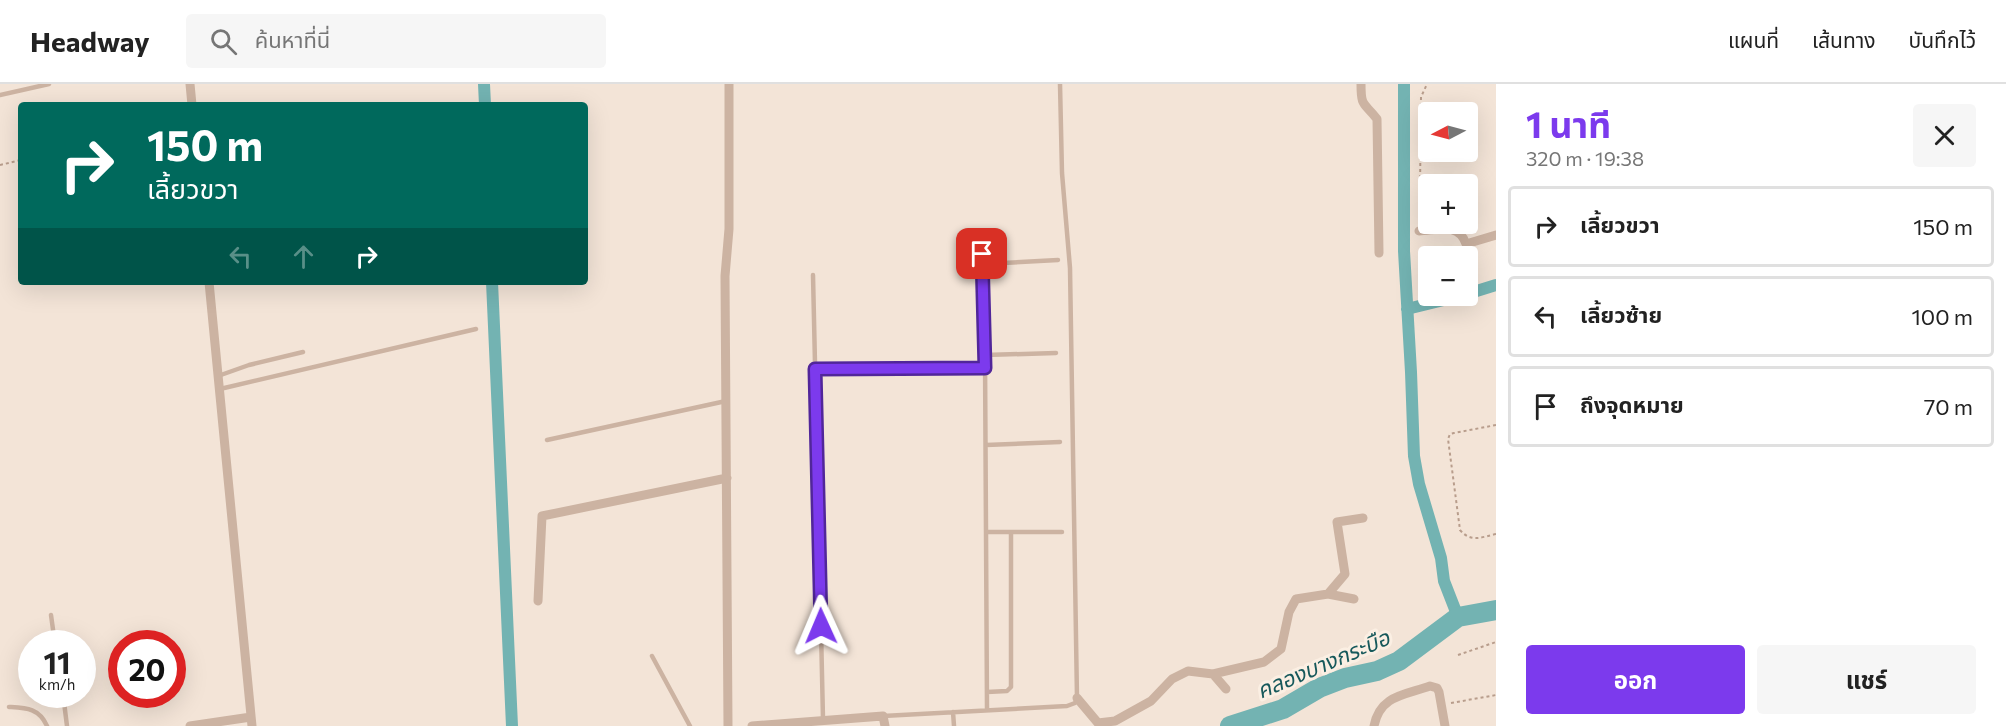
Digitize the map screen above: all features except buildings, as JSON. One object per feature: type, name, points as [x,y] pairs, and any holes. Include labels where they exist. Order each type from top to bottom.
[{"type":"street","points":[[190,84],[192,102]]},
{"type":"street","points":[[728,726],[725,276],[729,213],[729,84]]},
{"type":"street","points":[[1361,84],[1363,105],[1377,119],[1379,253]]},
{"type":"street","points":[[1461,234],[1466,244],[1496,235]]},
{"type":"street","points":[[190,726],[252,722],[209,285]]},
{"type":"street","points":[[538,601],[542,516],[727,478]]},
{"type":"street","points":[[1328,594],[1345,574],[1336,522],[1363,518]]},
{"type":"street","points":[[1077,698],[1098,723],[1115,721],[1151,701],[1172,679],[1188,671],[1213,674],[1264,662],[1281,649],[1289,612],[1296,599],[1328,594],[1353,599]]},
{"type":"street","points":[[1213,674],[1226,689]]},
{"type":"street","points":[[1374,726],[1378,711],[1388,701],[1431,686],[1437,688],[1439,692],[1445,726]]},
{"type":"street","points":[[752,726],[808,723],[823,719],[884,721]]},
{"type":"lane","points":[[0,95],[49,84]]},
{"type":"lane","points":[[884,721],[953,712],[1072,705],[1077,698],[1070,268],[1062,173],[1060,84]]},
{"type":"lane","points":[[982,254],[986,445],[987,710]]},
{"type":"lane","points":[[983,264],[1058,260]]},
{"type":"lane","points":[[813,275],[823,719]]},
{"type":"lane","points":[[220,389],[476,328]]},
{"type":"lane","points":[[219,376],[249,365],[303,352]]},
{"type":"lane","points":[[985,355],[1056,352]]},
{"type":"lane","points":[[815,369],[985,368]]},
{"type":"lane","points":[[547,440],[726,401]]},
{"type":"lane","points":[[986,445],[1060,442]]},
{"type":"lane","points":[[986,532],[1062,532]]},
{"type":"lane","points":[[987,692],[1006,691],[1011,687],[1011,532]]},
{"type":"lane","points":[[51,615],[53,630]]},
{"type":"lane","points":[[651,656],[690,726]]},
{"type":"lane","points":[[9,707],[37,711],[47,726]]},
{"type":"lane","points":[[65,708],[67,726]]},
{"type":"lane","points":[[953,712],[954,726]]},
{"type":"path","points":[[1420,174],[1421,97],[1427,84]]},
{"type":"path","points":[[0,165],[18,161]]},
{"type":"path","points":[[1496,425],[1450,434],[1448,439],[1460,530],[1466,537],[1474,539],[1496,534]]},
{"type":"path","points":[[1458,655],[1496,642]]},
{"type":"path","points":[[1442,704],[1496,695]]},
{"type":"waterway","points":[[484,84],[485,102]]},
{"type":"waterway","points":[[1404,84],[1404,251],[1414,456],[1419,484],[1441,558],[1444,581],[1458,617]]},
{"type":"waterway","points":[[492,285],[512,726]]},
{"type":"waterway","points":[[1478,291],[1496,285]]},
{"type":"waterway","points":[[1407,309],[1419,306]]},
{"type":"waterway","name":"คลองบางกระบือ","points":[[1230,726],[1283,709],[1319,688],[1345,678],[1377,671],[1399,661],[1458,617],[1496,610]]},
{"type":"route","points":[[821,626],[815,369],[985,368],[982,254]]}]
